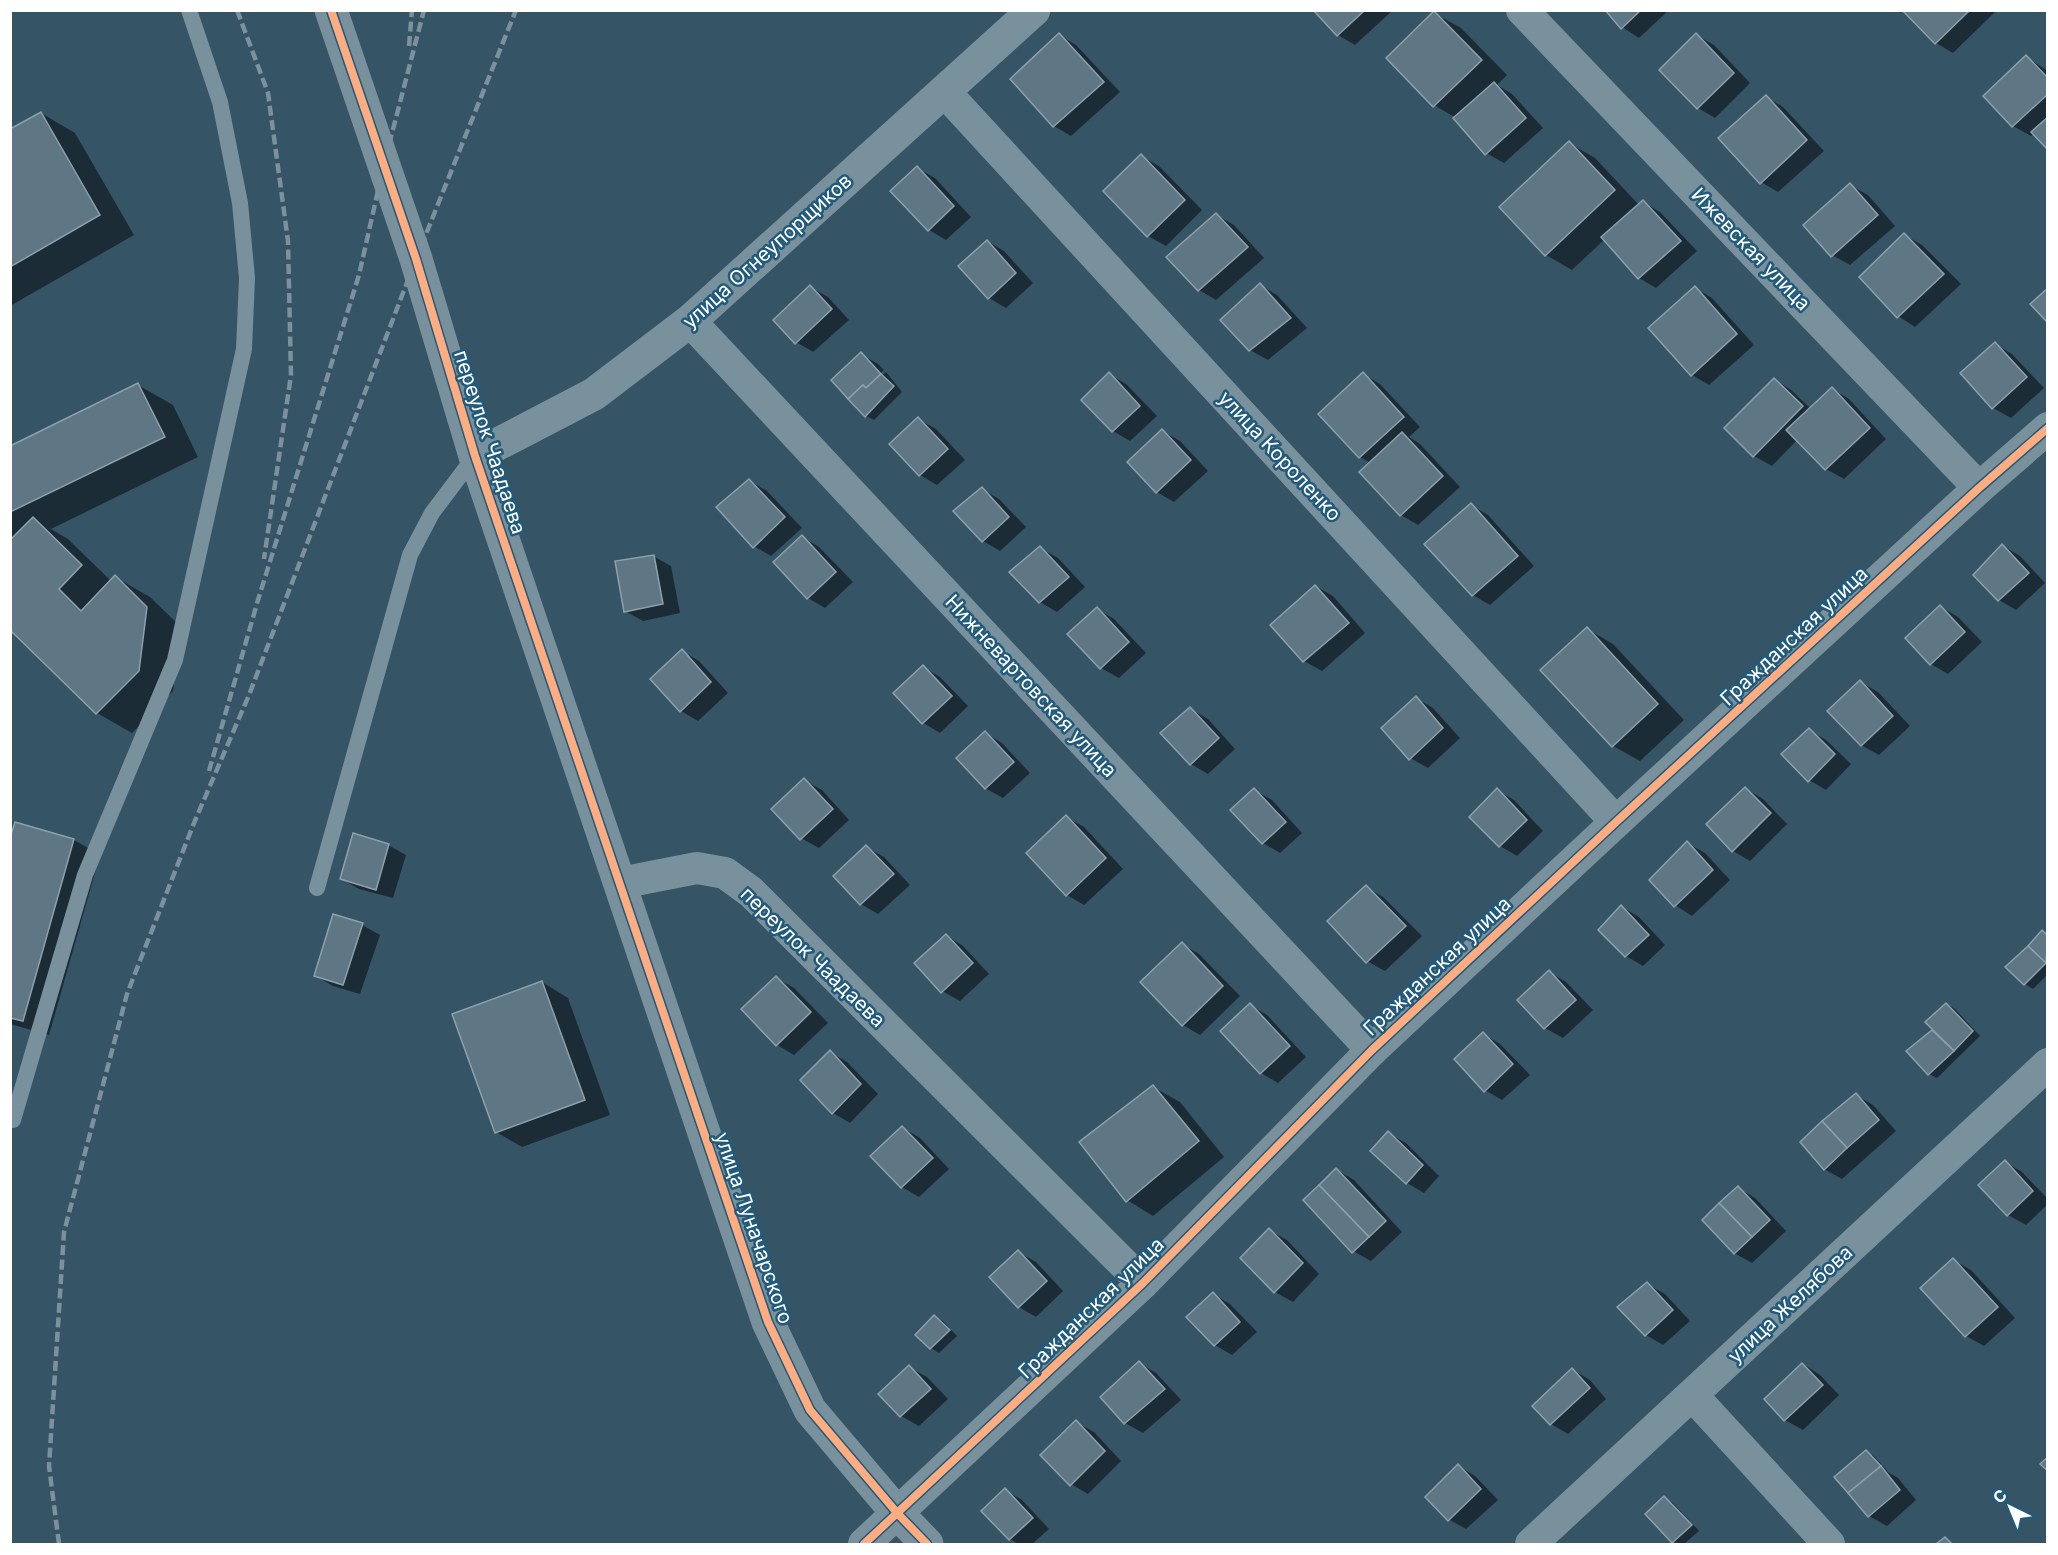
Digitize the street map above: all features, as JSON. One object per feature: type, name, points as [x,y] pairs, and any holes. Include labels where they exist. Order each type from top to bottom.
[{"type":"street","name":"переулок Чаадаева","points":[[331,10],[416,259],[475,456],[620,883],[697,868],[725,873],[742,886],[1143,1283]]},
{"type":"street","name":"улица Огнеупорщиков","points":[[475,456],[594,394],[690,321],[1034,10]]},
{"type":"street","name":"Ижевская улица","points":[[1522,10],[1979,488]]},
{"type":"street","name":"улица Короленко","points":[[944,91],[1616,822]]},
{"type":"street","name":"Нижневартовская улица","points":[[690,321],[1372,1050]]},
{"type":"street","name":"Гражданская улица","points":[[864,1545],[1143,1283],[1372,1050],[1616,822],[1979,488],[2048,428]]},
{"type":"street","name":"улица Луначарского","points":[[620,883],[768,1322],[810,1410],[927,1545]]},
{"type":"street","name":"улица Желябова","points":[[1531,1545],[2048,1064]]},
{"type":"street","points":[[1692,1395],[1829,1545]]},
{"type":"lane","points":[[12,1120],[85,875],[175,660],[244,349],[246,278],[240,203],[220,102],[189,10]]},
{"type":"lane","points":[[317,888],[410,555],[432,513],[475,456]]},
{"type":"building","points":[[1313,10],[1365,10],[1337,36]]},
{"type":"building","points":[[1605,10],[1641,10],[1621,29]]},
{"type":"building","points":[[1902,10],[1970,10],[1935,44]]},
{"type":"building","points":[[1434,11],[1482,60],[1433,107],[1386,58]]},
{"type":"building","points":[[1059,33],[1104,82],[1053,127],[1010,79]]},
{"type":"building","points":[[1696,33],[1734,73],[1697,109],[1659,70]]},
{"type":"building","points":[[2026,55],[2048,78],[2048,94],[2012,127],[1983,96]]},
{"type":"building","points":[[1494,82],[1526,118],[1485,155],[1453,118]]},
{"type":"building","points":[[1766,95],[1807,140],[1760,184],[1718,138]]},
{"type":"building","points":[[41,112],[100,215],[10,267],[10,129]]},
{"type":"building","points":[[2048,117],[2048,150],[2031,132]]},
{"type":"building","points":[[1569,141],[1615,190],[1545,256],[1499,207]]},
{"type":"building","points":[[1141,154],[1185,200],[1147,237],[1103,191]]},
{"type":"building","points":[[917,166],[954,206],[928,231],[890,191]]},
{"type":"building","points":[[1850,183],[1878,215],[1831,257],[1803,225]]},
{"type":"building","points":[[1643,200],[1681,241],[1638,279],[1601,237]]},
{"type":"building","points":[[1216,213],[1248,247],[1198,291],[1166,257]]},
{"type":"building","points":[[1904,233],[1944,274],[1897,318],[1859,277]]},
{"type":"building","points":[[987,240],[1016,273],[988,299],[958,266]]},
{"type":"building","points":[[1260,283],[1291,318],[1249,351],[1220,320]]},
{"type":"building","points":[[810,285],[832,309],[795,344],[773,320]]},
{"type":"building","points":[[1695,286],[1737,334],[1691,376],[1648,328]]},
{"type":"building","points":[[2048,288],[2048,323],[2030,304]]},
{"type":"building","points":[[1995,342],[2027,377],[1992,409],[1960,373]]},
{"type":"building","points":[[861,352],[881,374],[866,388],[863,385],[848,399],[831,380]]},
{"type":"building","points":[[1109,372],[1140,406],[1112,432],[1081,400]]},
{"type":"building","points":[[1363,372],[1404,417],[1359,458],[1318,414]]},
{"type":"building","points":[[881,374],[894,386],[865,417],[848,399],[863,385],[866,388]]},
{"type":"building","points":[[1774,378],[1803,406],[1753,457],[1724,428]]},
{"type":"building","points":[[138,383],[165,437],[10,512],[10,446]]},
{"type":"building","points":[[1832,387],[1870,428],[1825,470],[1786,430]]},
{"type":"building","points":[[918,417],[948,449],[919,476],[889,444]]},
{"type":"building","points":[[1162,429],[1191,460],[1156,493],[1127,462]]},
{"type":"building","points":[[1402,432],[1443,476],[1400,516],[1359,472]]},
{"type":"building","points":[[749,479],[785,517],[753,548],[716,507]]},
{"type":"building","points":[[982,487],[1009,517],[982,542],[953,511]]},
{"type":"building","points":[[1471,503],[1518,556],[1472,596],[1424,544]]},
{"type":"building","points":[[33,517],[82,565],[59,589],[81,611],[115,575],[147,607],[139,671],[96,714],[10,630],[10,540]]},
{"type":"building","points":[[802,535],[836,572],[807,599],[773,562]]},
{"type":"building","points":[[2002,544],[2029,573],[1998,601],[1973,575]]},
{"type":"building","points":[[1040,546],[1069,577],[1039,603],[1009,572]]},
{"type":"building","points":[[654,555],[663,604],[624,612],[615,561]]},
{"type":"building","points":[[1315,585],[1349,623],[1303,662],[1270,625]]},
{"type":"building","points":[[1940,605],[1965,632],[1930,665],[1905,638]]},
{"type":"building","points":[[1097,607],[1129,642],[1100,669],[1067,634]]},
{"type":"building","points":[[1587,627],[1658,704],[1612,747],[1540,670]]},
{"type":"building","points":[[682,649],[711,682],[680,712],[650,679]]},
{"type":"building","points":[[923,665],[952,696],[922,724],[893,693]]},
{"type":"building","points":[[1860,680],[1893,716],[1861,746],[1827,711]]},
{"type":"building","points":[[1416,696],[1443,728],[1409,760],[1381,728]]},
{"type":"building","points":[[1190,707],[1219,738],[1190,765],[1160,733]]},
{"type":"building","points":[[1809,728],[1835,754],[1808,782],[1781,754]]},
{"type":"building","points":[[985,731],[1014,762],[985,789],[956,758]]},
{"type":"building","points":[[804,778],[833,809],[800,840],[771,809]]},
{"type":"building","points":[[1745,787],[1771,813],[1732,852],[1706,824]]},
{"type":"building","points":[[1254,788],[1286,822],[1262,844],[1230,810]]},
{"type":"building","points":[[1497,788],[1527,820],[1499,847],[1469,817]]},
{"type":"building","points":[[1066,815],[1106,858],[1066,896],[1026,853]]},
{"type":"building","points":[[15,822],[74,839],[23,1021],[10,1018],[10,838]]},
{"type":"building","points":[[353,833],[389,844],[376,890],[340,879]]},
{"type":"building","points":[[1687,841],[1713,870],[1674,907],[1649,880]]},
{"type":"building","points":[[866,845],[894,874],[860,905],[833,876]]},
{"type":"building","points":[[1366,885],[1406,926],[1366,963],[1327,921]]},
{"type":"building","points":[[1621,905],[1649,935],[1625,957],[1598,930]]},
{"type":"building","points":[[333,914],[363,923],[343,985],[314,976]]},
{"type":"building","points":[[2042,930],[2048,936],[2046,963],[2028,946]]},
{"type":"building","points":[[946,934],[973,963],[941,993],[914,963]]},
{"type":"building","points":[[1182,942],[1223,986],[1182,1026],[1140,982]]},
{"type":"building","points":[[2028,946],[2046,963],[2024,985],[2005,967]]},
{"type":"building","points":[[1549,970],[1576,1000],[1544,1029],[1517,1000]]},
{"type":"building","points":[[776,976],[811,1012],[776,1046],[741,1009]]},
{"type":"building","points":[[542,981],[585,1100],[495,1133],[452,1014]]},
{"type":"building","points":[[1250,1003],[1290,1046],[1260,1074],[1220,1031]]},
{"type":"building","points":[[1946,1003],[1973,1031],[1954,1051],[1925,1022]]},
{"type":"building","points":[[1932,1030],[1954,1051],[1928,1075],[1906,1051]]},
{"type":"building","points":[[1483,1032],[1513,1064],[1484,1092],[1454,1059]]},
{"type":"building","points":[[830,1050],[861,1084],[832,1114],[800,1080]]},
{"type":"building","points":[[1153,1085],[1199,1141],[1126,1202],[1079,1142]]},
{"type":"building","points":[[1856,1093],[1879,1120],[1847,1148],[1822,1121]]},
{"type":"building","points":[[1822,1121],[1847,1148],[1824,1170],[1800,1142]]},
{"type":"building","points":[[902,1126],[933,1158],[901,1188],[870,1156]]},
{"type":"building","points":[[1388,1131],[1423,1165],[1406,1184],[1370,1151]]},
{"type":"building","points":[[2005,1160],[2033,1191],[2007,1216],[1978,1185]]},
{"type":"building","points":[[1336,1168],[1386,1221],[1369,1237],[1319,1185]]},
{"type":"building","points":[[1319,1185],[1369,1237],[1352,1253],[1303,1200]]},
{"type":"building","points":[[1738,1186],[1770,1220],[1752,1237],[1719,1203]]},
{"type":"building","points":[[1719,1203],[1752,1237],[1734,1254],[1702,1220]]},
{"type":"building","points":[[1269,1228],[1303,1263],[1274,1293],[1240,1258]]},
{"type":"building","points":[[1018,1250],[1047,1281],[1018,1308],[989,1277]]},
{"type":"building","points":[[1953,1258],[1998,1307],[1965,1337],[1920,1288]]},
{"type":"building","points":[[1647,1282],[1673,1310],[1645,1336],[1617,1307]]},
{"type":"building","points":[[1213,1292],[1240,1322],[1214,1346],[1186,1317]]},
{"type":"building","points":[[934,1315],[950,1330],[930,1349],[915,1335]]},
{"type":"building","points":[[1139,1361],[1165,1389],[1124,1424],[1100,1397]]},
{"type":"building","points":[[1802,1363],[1823,1385],[1784,1421],[1764,1399]]},
{"type":"building","points":[[909,1365],[931,1389],[900,1417],[878,1394]]},
{"type":"building","points":[[1572,1368],[1590,1388],[1550,1425],[1532,1406]]},
{"type":"building","points":[[1076,1420],[1105,1451],[1070,1486],[1040,1455]]},
{"type":"building","points":[[1866,1450],[1881,1466],[1848,1493],[1834,1477]]},
{"type":"building","points":[[2048,1457],[2048,1471],[2040,1464]]},
{"type":"building","points":[[1458,1464],[1481,1489],[1448,1521],[1425,1497]]},
{"type":"building","points":[[1881,1466],[1900,1490],[1868,1517],[1848,1493]]},
{"type":"building","points":[[1005,1488],[1033,1518],[1009,1540],[981,1511]]},
{"type":"building","points":[[1664,1496],[1692,1525],[1672,1543],[1645,1514]]},
{"type":"building","points":[[1945,1537],[1952,1544],[1936,1544]]},
{"type":"railway","points":[[237,10],[268,93],[288,241],[291,375],[264,559]]},
{"type":"railway","points":[[409,46],[412,10]]},
{"type":"railway","points":[[209,771],[258,600],[359,275],[384,164],[424,10]]},
{"type":"railway","points":[[59,1544],[49,1466],[64,1232],[127,994],[194,823],[249,695],[416,259],[516,10]]},
{"type":"cycle path","points":[[331,10],[416,259],[475,456],[768,1322],[810,1410],[898,1514],[927,1544]]},
{"type":"cycle path","points":[[864,1544],[1143,1283],[1372,1050],[1616,822],[1979,488],[2048,428]]}]
